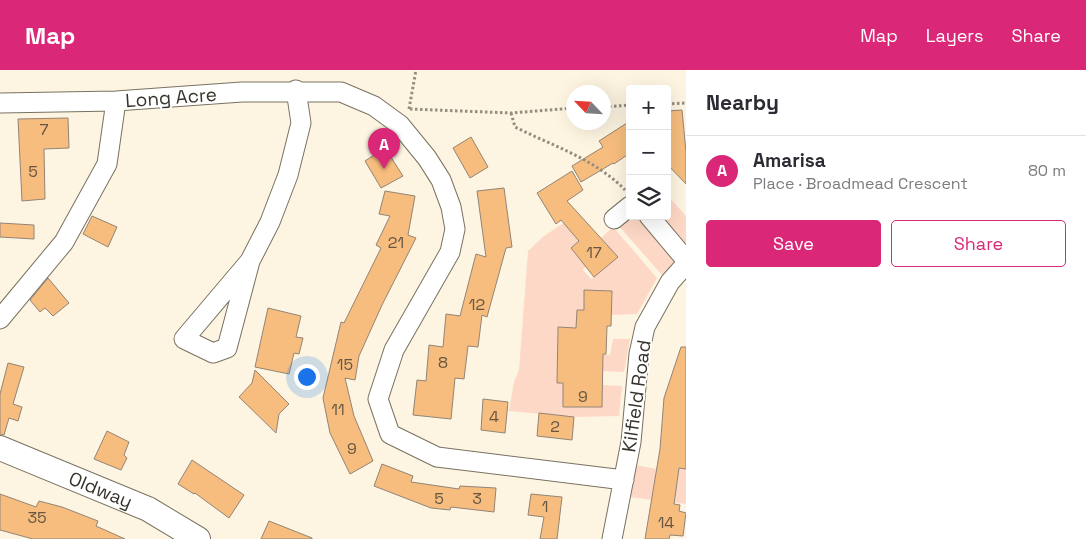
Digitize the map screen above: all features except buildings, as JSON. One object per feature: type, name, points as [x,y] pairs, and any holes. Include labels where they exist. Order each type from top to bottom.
[{"type":"street","name":"Long Acre","points":[[0,103],[116,101],[296,90],[342,92],[374,106],[400,125],[427,158],[441,180],[451,206],[454,229],[450,252],[394,350],[378,399],[390,434],[437,457],[624,480]]},
{"type":"street","points":[[250,261],[184,339],[212,352],[228,348],[250,261],[270,222],[288,175],[301,123],[296,90]]},
{"type":"street","points":[[0,319],[64,242],[107,164],[116,101]]},
{"type":"street","points":[[614,220],[626,210]]},
{"type":"street","points":[[652,220],[686,260]]},
{"type":"street","name":"Kilfield Road","points":[[612,539],[631,442],[639,354],[646,327],[670,282],[686,264]]},
{"type":"street","name":"Oldway","points":[[0,448],[148,510],[198,539]]},
{"type":"path","points":[[409,108],[416,70]]},
{"type":"path","points":[[671,104],[686,103]]},
{"type":"path","points":[[611,106],[626,105]]},
{"type":"path","points":[[400,106],[511,113],[566,109]]},
{"type":"path","points":[[511,113],[515,127],[591,163],[615,179],[626,191]]},
{"type":"shaded area","points":[[671,199],[686,216],[686,248],[663,220],[671,220]]},
{"type":"shaded area","points":[[570,219],[572,232],[579,241],[571,248],[586,266],[583,270],[591,279],[617,257],[601,238],[613,227],[657,278],[637,314],[611,315],[612,291],[584,291],[584,310],[577,310],[577,328],[558,327],[557,345],[566,346],[563,407],[602,407],[602,385],[622,386],[619,416],[574,417],[509,411],[514,382],[519,370],[528,251],[544,236]]},
{"type":"shaded area","points":[[626,219],[642,220],[673,255],[674,262],[662,275],[618,225]]},
{"type":"shaded area","points":[[613,339],[630,339],[624,372],[600,371],[603,354],[610,355]]},
{"type":"shaded area","points":[[636,465],[656,469],[653,497],[674,499],[679,468],[686,469],[686,504],[629,497]]},
{"type":"place","name":"Amarisa","points":[[384,169]]}]
